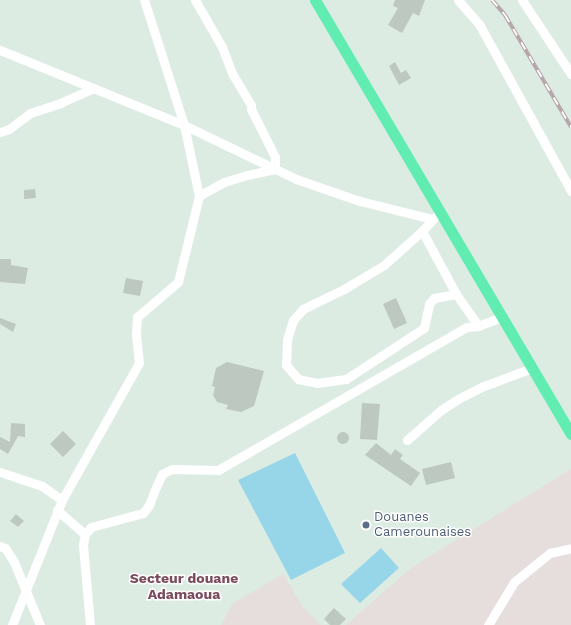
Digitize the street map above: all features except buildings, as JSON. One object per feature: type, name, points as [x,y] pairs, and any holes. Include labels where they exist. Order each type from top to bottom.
[{"type":"main road","points":[[315,0],[436,215],[502,317],[571,434]]},
{"type":"street","points":[[12,625],[57,510],[138,363],[136,333],[137,317],[178,282],[199,196],[184,125],[144,0]]},
{"type":"street","points":[[195,0],[222,47],[233,75],[251,105],[251,109],[275,157],[275,169]]},
{"type":"street","points":[[458,0],[479,24],[571,191]]},
{"type":"street","points":[[522,0],[571,74]]},
{"type":"street","points":[[0,50],[184,125],[296,179],[360,200],[436,215]]},
{"type":"street","points":[[0,132],[10,129],[30,113],[60,103],[93,88]]},
{"type":"street","points":[[199,196],[224,182],[247,174],[275,169]]},
{"type":"street","points":[[436,215],[422,231],[384,265],[344,289],[303,309],[293,320],[287,340],[286,365],[298,378],[311,382],[318,383],[346,379],[424,328],[429,304],[434,298],[456,294]]},
{"type":"street","points":[[422,231],[456,294],[478,326]]},
{"type":"street","points":[[90,625],[83,545],[85,534],[91,527],[143,513],[150,506],[162,474],[172,469],[218,470],[467,328],[478,326],[502,317]]},
{"type":"street","points":[[407,440],[441,410],[458,400],[484,386],[532,368]]},
{"type":"street","points":[[0,472],[42,486],[62,500]]},
{"type":"street","points":[[57,510],[85,534]]},
{"type":"street","points":[[0,546],[5,548],[14,562],[40,625]]},
{"type":"street","points":[[488,625],[514,582],[550,553],[571,548]]},
{"type":"shaded area","points":[[295,453],[345,553],[291,580],[238,480]]},
{"type":"shaded area","points":[[571,469],[571,625],[346,625],[412,567]]},
{"type":"shaded area","points":[[381,548],[399,568],[360,603],[341,584]]},
{"type":"shaded area","points":[[283,574],[303,607],[321,625],[221,625],[233,603]]},
{"type":"railway","points":[[492,0],[505,15],[571,127]]},
{"type":"place","name":"Douanes Camerounaises","points":[[366,525]]},
{"type":"district","name":"Secteur douane Adamaoua","points":[[184,586]]}]
